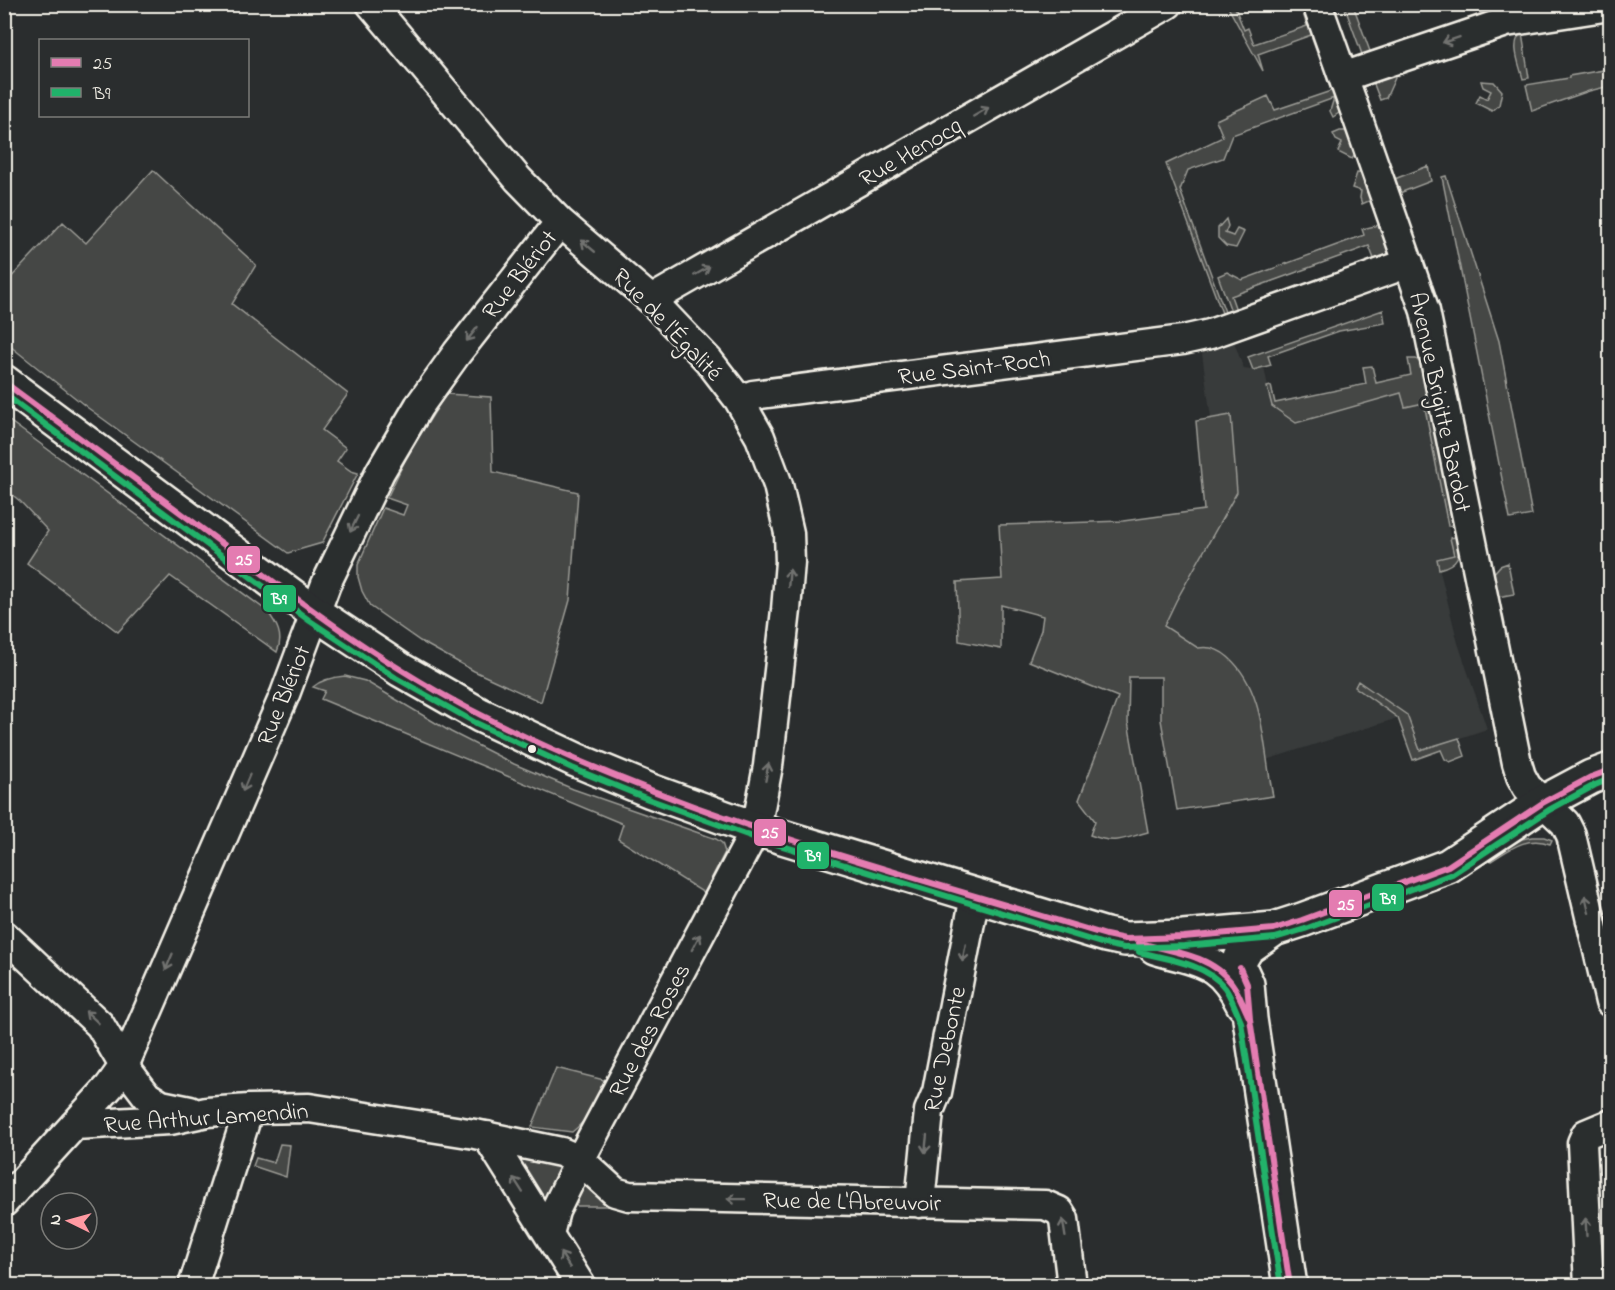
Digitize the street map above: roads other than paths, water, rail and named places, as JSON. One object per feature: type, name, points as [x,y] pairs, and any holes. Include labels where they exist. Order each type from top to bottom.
[{"type":"main road","points":[[4,382],[315,612],[401,670],[480,715],[576,760],[756,829],[1106,935],[1205,962],[1221,970],[1233,984],[1250,1019]]},
{"type":"main road","points":[[1125,939],[1183,937],[1274,928],[1448,866],[1544,802],[1591,777],[1611,770]]},
{"type":"main road","points":[[1274,928],[1247,948],[1239,967],[1247,984],[1250,1019],[1290,1286]]},
{"type":"street","name":"Rue de l'Égalité","points":[[371,4],[518,179],[560,222],[651,300],[709,361],[739,400],[760,437],[778,485],[789,533],[790,552],[786,610],[768,766],[756,829]]},
{"type":"street","name":"Rue Henocq","points":[[651,300],[1168,4]]},
{"type":"street","name":"Avenue Brigitte Bardot","points":[[1317,4],[1425,311],[1513,750],[1527,787],[1565,823],[1571,835],[1611,1002]]},
{"type":"street","points":[[1343,77],[1506,22],[1611,6]]},
{"type":"street","name":"Rue Blériot","points":[[74,1125],[109,1087],[124,1066],[285,694],[331,574],[380,472],[419,406],[457,353],[560,222]]},
{"type":"street","name":"Rue Saint-Roch","points":[[739,400],[753,395],[1183,340],[1210,334],[1409,263]]},
{"type":"street","name":"Rue des Roses","points":[[549,1234],[555,1211],[580,1160],[756,829]]},
{"type":"street","name":"Rue Debonte","points":[[920,1203],[929,1111],[937,1092],[975,896]]},
{"type":"street","points":[[4,935],[100,1025],[124,1066],[147,1096],[161,1105],[180,1110],[207,1112]]},
{"type":"street","name":"Rue Arthur Lamendin","points":[[4,1202],[74,1125],[170,1120],[207,1112],[309,1107],[487,1136],[561,1152],[580,1160]]},
{"type":"street","points":[[193,1286],[249,1109]]},
{"type":"street","points":[[1589,1286],[1582,1143],[1587,1134],[1611,1124]]},
{"type":"street","points":[[487,1136],[581,1286]]},
{"type":"street","name":"Rue de L'Abreuvoir","points":[[580,1160],[615,1192],[629,1196],[1045,1205],[1059,1211],[1064,1219],[1072,1286]]}]
